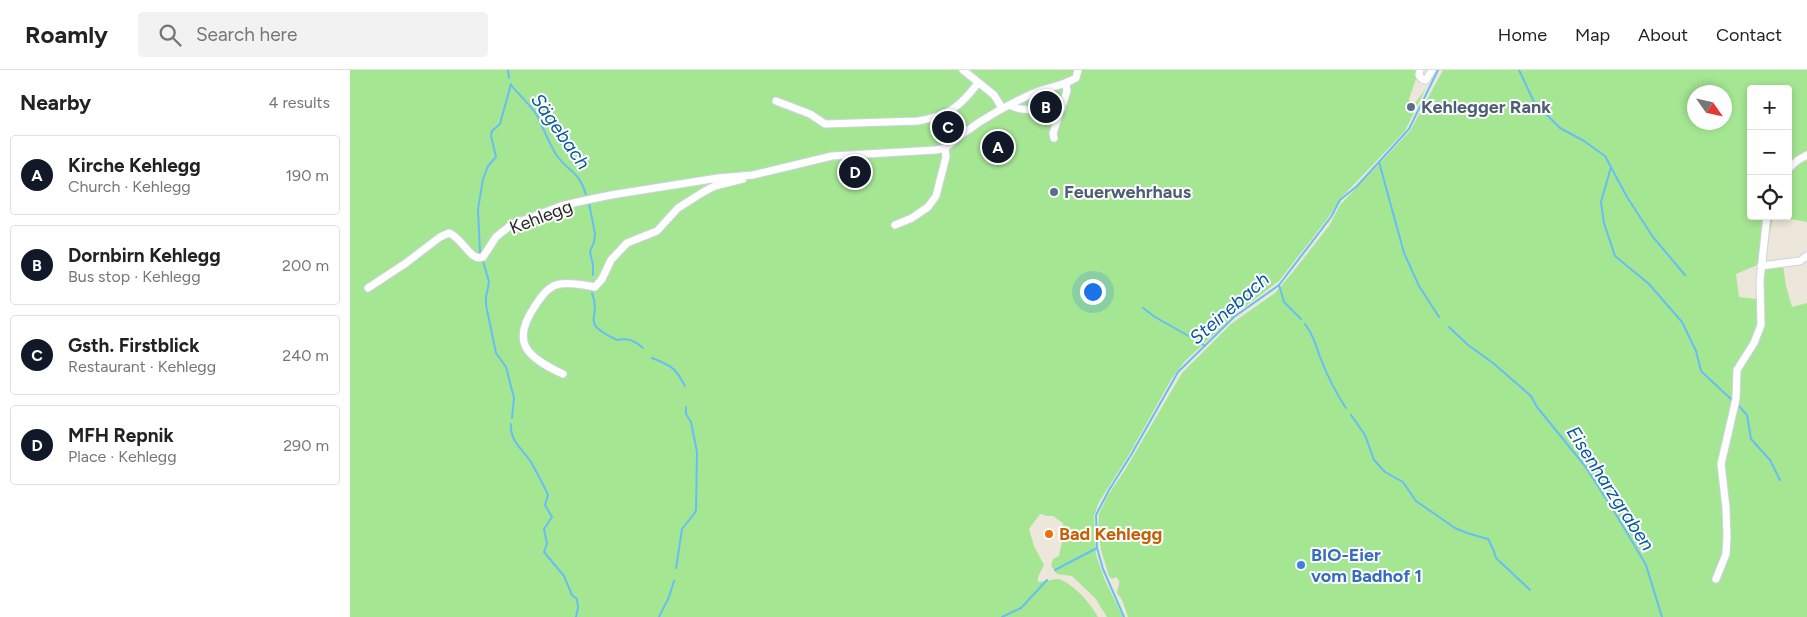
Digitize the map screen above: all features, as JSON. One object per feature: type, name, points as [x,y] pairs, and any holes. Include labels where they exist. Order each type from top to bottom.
[{"type":"street","points":[[963,70],[994,95],[1002,108]]},
{"type":"street","points":[[1054,138],[1067,91],[1066,84],[1076,78],[1078,70]]},
{"type":"street","points":[[1420,70],[1419,75],[1422,79],[1426,80],[1432,70]]},
{"type":"street","points":[[776,100],[810,114],[825,124],[918,121],[930,119],[952,110],[964,101],[978,83]]},
{"type":"street","name":"Kehlegg","points":[[368,288],[406,263],[440,237],[449,233],[460,240],[476,258],[480,259],[496,237],[511,225],[561,206],[611,195],[718,178],[753,175],[832,156],[928,152],[945,148],[1002,108],[1041,91],[1066,84]]},
{"type":"street","points":[[1010,105],[1040,110],[1062,108]]},
{"type":"street","points":[[895,225],[912,218],[928,207],[936,196],[946,157],[945,148]]},
{"type":"street","points":[[1792,165],[1807,155]]},
{"type":"street","name":"Kehlegg","points":[[563,374],[533,358],[522,334],[524,323],[542,296],[553,286],[561,284],[597,286],[611,260],[627,244],[656,231],[678,208],[705,191],[715,186],[742,180],[753,175]]},
{"type":"street","points":[[1716,579],[1726,554],[1727,537],[1726,508],[1720,464],[1736,399],[1737,370],[1754,343],[1761,325],[1761,266],[1767,220]]},
{"type":"street","points":[[1761,266],[1800,261],[1807,256]]},
{"type":"green space","points":[[350,70],[1417,70],[1409,99],[1413,106],[1426,88],[1405,131],[1341,198],[1328,218],[1279,281],[1238,312],[1185,361],[1172,378],[1127,458],[1099,502],[1094,516],[1096,554],[1104,578],[1123,617],[1107,617],[1095,598],[1072,576],[1057,574],[1051,566],[1053,559],[1059,556],[1063,537],[1063,523],[1053,516],[1040,514],[1029,529],[1034,546],[1044,565],[1038,577],[1038,582],[1058,579],[1069,584],[1081,594],[1098,617],[350,617]]},
{"type":"green space","points":[[1443,70],[1807,70],[1807,222],[1792,219],[1792,85],[1747,85],[1747,220],[1772,220],[1768,244],[1764,248],[1762,263],[1736,274],[1739,297],[1758,299],[1758,268],[1783,265],[1792,307],[1807,303],[1807,617],[1128,617],[1122,600],[1117,593],[1119,581],[1116,577],[1112,579],[1109,576],[1101,550],[1098,527],[1099,514],[1108,495],[1125,470],[1182,373],[1231,324],[1275,293],[1329,226],[1340,205],[1410,131]]},
{"type":"waterway","points":[[508,70],[509,78]]},
{"type":"waterway","name":"Steinebach","points":[[1124,617],[1103,569],[1097,548],[1096,515],[1109,490],[1178,372],[1234,317],[1279,285],[1331,217],[1340,200],[1357,186],[1409,129],[1438,70]]},
{"type":"waterway","points":[[1519,70],[1534,102],[1560,128],[1584,141],[1605,156],[1627,197],[1653,237],[1685,275]]},
{"type":"waterway","points":[[480,253],[478,209],[483,179],[488,166],[496,157],[491,136],[492,131],[500,124],[511,84]]},
{"type":"waterway","name":"Sägebach","points":[[511,85],[538,117],[557,156],[580,181],[586,195]]},
{"type":"waterway","name":"Eisenharzgraben","points":[[1379,162],[1404,253],[1419,286],[1439,317]]},
{"type":"waterway","points":[[1611,167],[1601,202],[1604,223],[1615,256],[1649,284],[1682,322],[1696,351],[1701,371],[1733,401]]},
{"type":"waterway","name":"Sägebach","points":[[589,203],[595,234],[590,252],[593,275]]},
{"type":"waterway","points":[[483,261],[489,282],[486,305],[496,353],[506,367],[514,398],[512,418]]},
{"type":"waterway","points":[[1279,285],[1284,302],[1301,319]]},
{"type":"waterway","name":"Sägebach","points":[[592,293],[595,302],[594,324],[605,334],[617,340],[631,340],[643,348]]},
{"type":"waterway","points":[[1143,308],[1194,339]]},
{"type":"waterway","points":[[1305,324],[1338,396],[1346,408]]},
{"type":"waterway","name":"Eisenharzgraben","points":[[1449,327],[1468,345],[1493,363],[1531,396],[1537,407],[1585,466],[1646,565],[1662,617]]},
{"type":"waterway","name":"Steinebach","points":[[1199,342],[1205,346]]},
{"type":"waterway","name":"Sägebach","points":[[652,358],[672,368],[679,375],[685,386]]},
{"type":"waterway","points":[[1737,404],[1747,415],[1751,439],[1770,460],[1780,480]]},
{"type":"waterway","name":"Sägebach","points":[[676,568],[682,529],[696,510],[697,452],[691,422],[686,414],[686,407]]},
{"type":"waterway","points":[[1351,415],[1365,435],[1374,460],[1385,472],[1403,482],[1416,501],[1455,528],[1488,539],[1496,558],[1530,590]]},
{"type":"waterway","points":[[511,424],[514,440],[531,462],[548,495],[545,505],[552,517],[544,529],[547,544],[544,552],[564,576],[572,595],[577,599],[576,617]]},
{"type":"waterway","points":[[1055,570],[1097,548]]},
{"type":"waterway","points":[[1002,617],[1021,608],[1047,580]]},
{"type":"waterway","name":"Sägebach","points":[[659,617],[669,597],[674,581]]},
{"type":"place","name":"Dornbirn Kehlegg","points":[[1046,107]]},
{"type":"place","name":"Kehlegger Rank","points":[[1411,107]]},
{"type":"place","name":"Gsth. Firstblick","points":[[948,127]]},
{"type":"place","name":"Kirche Kehlegg","points":[[998,147]]},
{"type":"place","name":"MFH Repnik","points":[[855,172]]},
{"type":"place","name":"Feuerwehrhaus","points":[[1054,192]]},
{"type":"place","name":"Bad Kehlegg","points":[[1049,534]]},
{"type":"place","name":"BIO-Eier vom Badhof 1","points":[[1301,565]]}]
